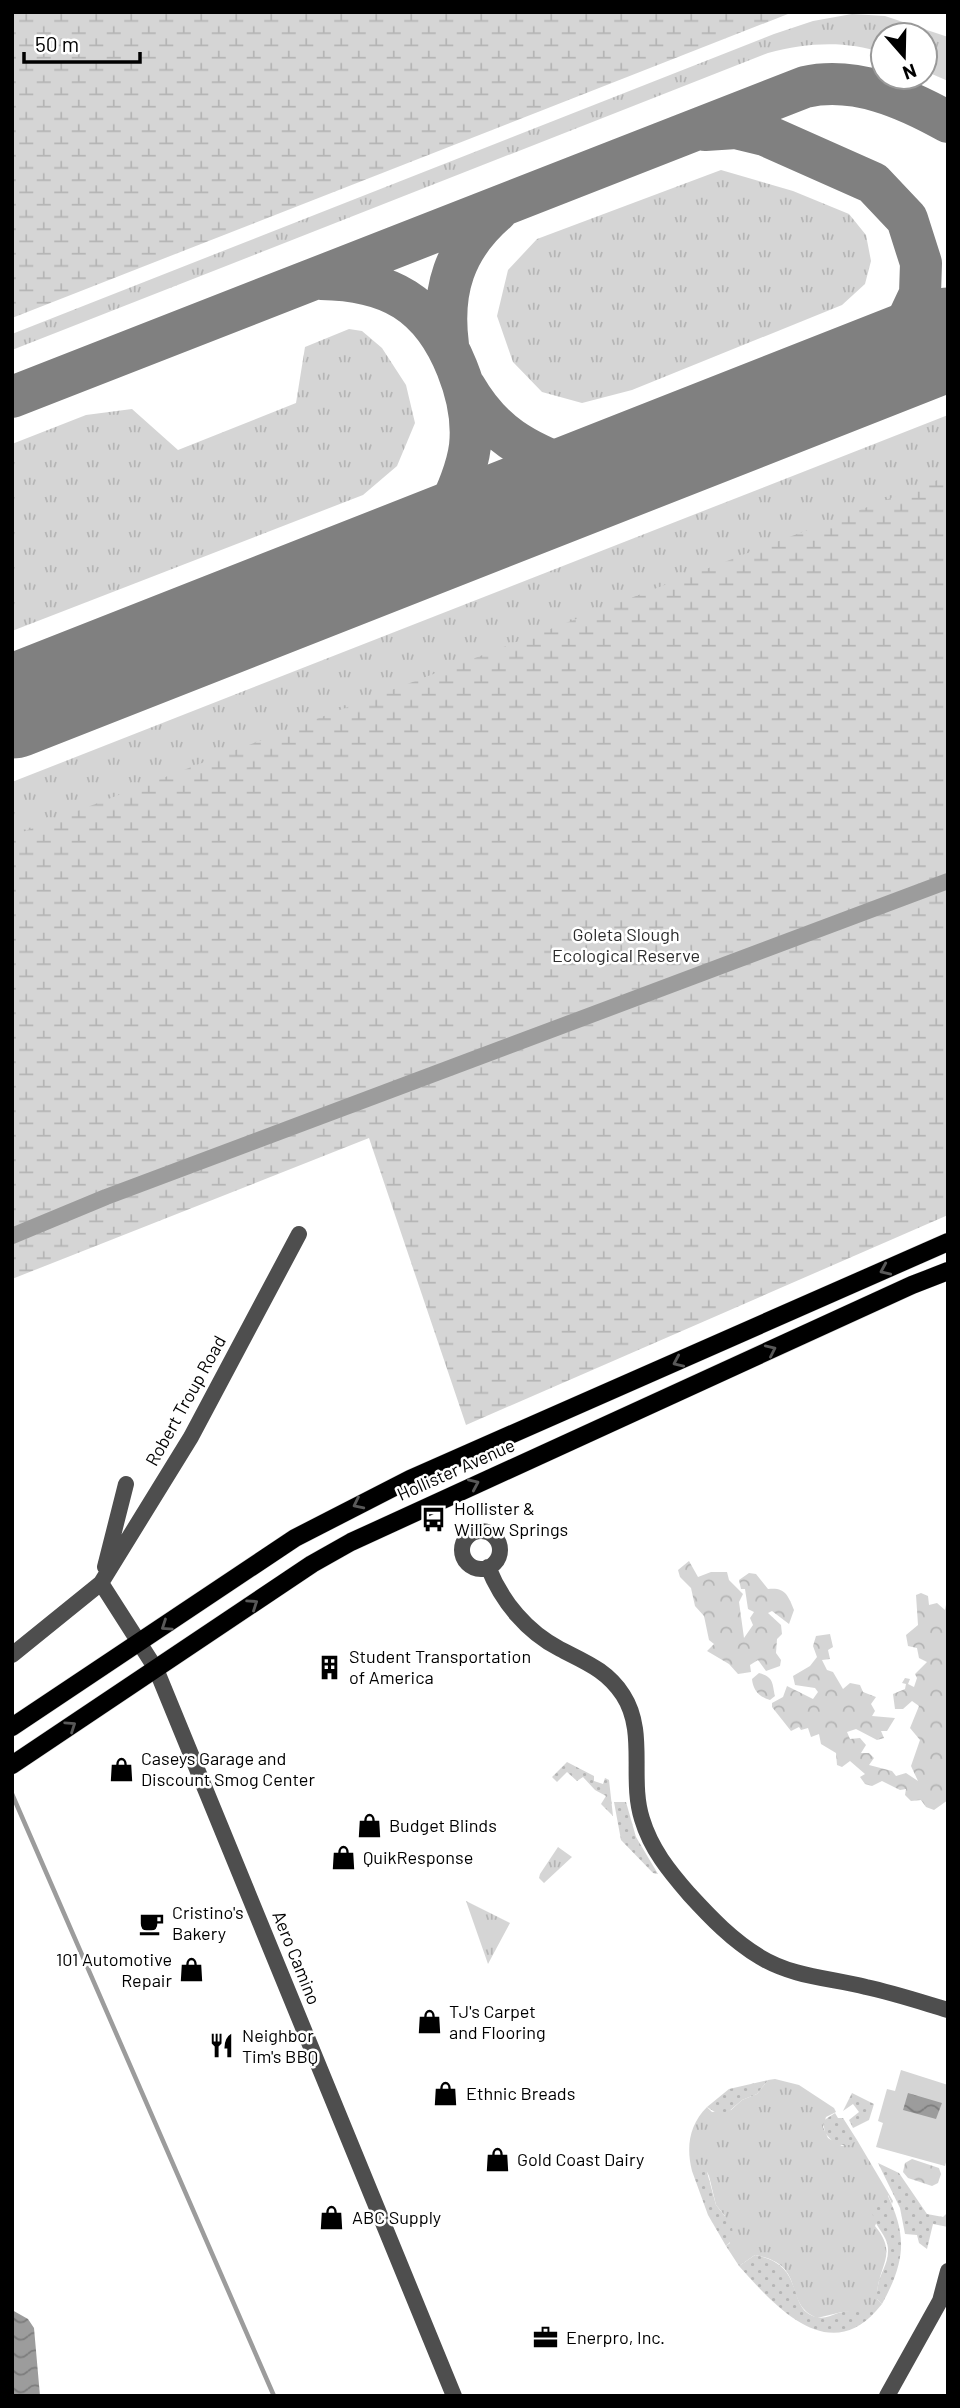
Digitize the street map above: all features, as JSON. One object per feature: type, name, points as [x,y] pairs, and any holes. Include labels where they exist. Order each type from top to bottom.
[{"type":"main road","name":"Hollister Avenue","points":[[12,1727],[295,1538],[337,1514],[410,1479],[948,1242]]},
{"type":"main road","name":"Hollister Avenue","points":[[13,1764],[351,1542],[912,1284],[948,1271]]},
{"type":"street","name":"Robert Troup Road","points":[[12,1655],[102,1583],[191,1437],[299,1234]]},
{"type":"street","points":[[102,1583],[126,1484]]},
{"type":"street","points":[[488,1567],[510,1606],[530,1629],[559,1649],[598,1668],[624,1696],[635,1724],[637,1799],[645,1830],[662,1862],[715,1923],[760,1957],[800,1975],[869,1988],[948,2010]]},
{"type":"street","name":"Aero Camino","points":[[102,1583],[156,1669],[454,2396]]},
{"type":"street","points":[[887,2396],[940,2301],[948,2271]]},
{"type":"green space","points":[[12,12],[793,12],[12,318]]},
{"type":"green space","points":[[852,14],[885,16],[900,21],[869,21],[869,49],[826,44],[768,53],[12,350],[12,334],[813,21]]},
{"type":"green space","points":[[939,34],[948,37],[948,81],[939,77]]},
{"type":"green space","points":[[721,170],[793,191],[849,214],[866,235],[871,261],[865,284],[842,305],[632,390],[582,403],[542,392],[513,362],[497,316],[508,270],[537,239]]},
{"type":"green space","points":[[349,329],[362,331],[382,348],[406,385],[415,423],[397,466],[363,495],[12,631],[12,444],[86,415],[132,409],[178,450],[296,403],[305,347]]},
{"type":"green space","points":[[948,415],[948,480],[12,838],[12,782]]},
{"type":"green space","name":"Goleta Slough Ecological Reserve","points":[[948,476],[948,1215],[466,1425],[369,1138],[12,1279],[12,836]]},
{"type":"green space","points":[[689,1561],[698,1577],[711,1572],[727,1572],[729,1580],[743,1594],[739,1602],[744,1638],[753,1625],[750,1618],[754,1612],[748,1609],[745,1589],[741,1589],[739,1580],[749,1573],[756,1574],[768,1589],[778,1589],[785,1593],[794,1610],[789,1624],[772,1611],[768,1613],[781,1625],[782,1634],[777,1639],[776,1653],[781,1660],[780,1666],[766,1671],[758,1660],[750,1665],[751,1672],[738,1674],[729,1664],[707,1651],[714,1644],[709,1640],[704,1616],[695,1606],[691,1588],[680,1577],[678,1570]]},
{"type":"green space","points":[[921,1593],[928,1596],[929,1605],[937,1603],[945,1610],[948,1594],[948,1800],[934,1810],[926,1807],[921,1800],[911,1801],[905,1795],[906,1789],[900,1790],[882,1781],[872,1786],[865,1784],[860,1777],[865,1774],[850,1761],[842,1767],[837,1765],[836,1753],[821,1744],[819,1734],[811,1737],[808,1728],[801,1730],[799,1727],[791,1731],[772,1707],[772,1703],[783,1697],[787,1686],[813,1699],[818,1692],[815,1688],[795,1685],[793,1676],[810,1666],[817,1657],[813,1646],[816,1636],[830,1634],[833,1647],[828,1650],[830,1659],[822,1660],[827,1670],[833,1672],[843,1689],[850,1683],[860,1685],[863,1692],[876,1697],[871,1704],[875,1711],[872,1716],[895,1718],[887,1731],[881,1731],[884,1738],[877,1740],[856,1729],[847,1732],[850,1739],[860,1738],[866,1745],[861,1753],[869,1753],[874,1758],[869,1765],[892,1771],[896,1776],[906,1773],[918,1781],[911,1766],[920,1740],[910,1728],[919,1706],[912,1701],[903,1709],[895,1709],[893,1694],[905,1689],[906,1684],[902,1683],[905,1678],[910,1679],[908,1684],[914,1687],[917,1678],[915,1674],[927,1662],[919,1658],[917,1648],[908,1646],[906,1635],[918,1625],[916,1595]]},
{"type":"green space","points":[[759,1673],[772,1681],[775,1696],[770,1700],[760,1695],[754,1686],[752,1679]]},
{"type":"green space","points":[[567,1762],[594,1776],[594,1781],[603,1784],[605,1778],[609,1780],[613,1816],[601,1804],[606,1796],[595,1790],[583,1777],[577,1781],[567,1772],[557,1782],[552,1777]]},
{"type":"green space","points":[[614,1802],[626,1802],[636,1837],[658,1874],[653,1873],[621,1840]]},
{"type":"green space","points":[[558,1847],[572,1857],[544,1883],[539,1878],[540,1874]]},
{"type":"green space","points":[[466,1901],[510,1923],[488,1964]]},
{"type":"green space","points":[[901,2070],[948,2085],[948,2155],[945,2166],[876,2147],[883,2123],[878,2121],[887,2089],[895,2091]]},
{"type":"green space","points":[[775,2079],[799,2085],[834,2108],[836,2112],[826,2117],[823,2127],[828,2138],[842,2146],[857,2140],[893,2201],[892,2204],[888,2195],[875,2226],[886,2245],[877,2299],[882,2304],[876,2311],[842,2312],[817,2318],[806,2311],[789,2275],[772,2260],[755,2255],[739,2266],[726,2246],[730,2243],[725,2216],[716,2205],[709,2176],[707,2172],[692,2171],[690,2137],[696,2121],[707,2107],[712,2112],[731,2110],[742,2100],[757,2094],[768,2080]]},
{"type":"green space","points":[[768,2080],[757,2094],[742,2100],[727,2113],[718,2114],[707,2107],[729,2089]]},
{"type":"green space","points":[[852,2093],[874,2104],[869,2120],[853,2128],[849,2120],[859,2112],[853,2104],[843,2111]]},
{"type":"green space","points":[[835,2113],[838,2118],[843,2118],[857,2140],[850,2145],[836,2145],[825,2133],[823,2121]]},
{"type":"green space","points":[[912,2159],[939,2168],[941,2174],[938,2183],[932,2186],[908,2178],[903,2172],[905,2163]]},
{"type":"green space","points":[[878,2163],[899,2173],[927,2214],[943,2217],[948,2212],[948,2227],[933,2224],[927,2249],[919,2243],[917,2235],[905,2234],[900,2208]]},
{"type":"green space","points":[[700,2169],[707,2172],[716,2205],[732,2225],[733,2239],[726,2246],[708,2215],[692,2171]]},
{"type":"green space","points":[[887,2194],[898,2222],[901,2248],[896,2274],[882,2304],[877,2299],[877,2291],[888,2245],[872,2210]]},
{"type":"green space","points":[[755,2255],[772,2260],[783,2268],[801,2305],[816,2317],[823,2318],[851,2311],[876,2311],[857,2326],[839,2333],[820,2331],[802,2323],[768,2297],[739,2266]]},
{"type":"water","points":[[908,2093],[942,2103],[936,2119],[903,2110]]},
{"type":"water","points":[[12,2310],[28,2319],[34,2328],[40,2396],[12,2396]]},
{"type":"waterway","points":[[12,1236],[106,1197],[948,881]]},
{"type":"waterway","points":[[12,1794],[274,2396]]},
{"type":"taxiway","points":[[12,397],[805,87],[842,84],[879,91],[948,122]]},
{"type":"taxiway","points":[[705,130],[736,128],[765,135],[873,183],[907,219],[921,263],[920,294],[888,362]]},
{"type":"taxiway","points":[[448,345],[447,306],[454,272],[470,240],[497,211]]},
{"type":"taxiway","points":[[321,279],[367,284],[387,290],[405,300],[434,327],[457,368],[468,406],[470,446],[460,482],[435,541]]},
{"type":"taxiway","points":[[465,387],[491,422],[520,445],[594,479]]},
{"type":"runway","points":[[12,707],[948,339]]},
{"type":"place","name":"Hollister & Willow Springs","points":[[434,1519]]},
{"type":"place","name":"Student Transportation of America","points":[[329,1667]]},
{"type":"place","name":"Caseys Garage and Discount Smog Center","points":[[121,1769]]},
{"type":"place","name":"Budget Blinds","points":[[369,1826]]},
{"type":"place","name":"QuikResponse","points":[[343,1858]]},
{"type":"place","name":"Cristino's Bakery","points":[[152,1923]]},
{"type":"place","name":"101 Automotive Repair","points":[[192,1970]]},
{"type":"place","name":"TJ's Carpet and Flooring","points":[[429,2022]]},
{"type":"place","name":"Neighbor Tim's BBQ","points":[[222,2046]]},
{"type":"place","name":"Ethnic Breads","points":[[446,2094]]},
{"type":"place","name":"Gold Coast Dairy","points":[[497,2160]]},
{"type":"place","name":"ABC Supply","points":[[332,2218]]},
{"type":"place","name":"Enerpro, Inc.","points":[[546,2338]]}]
